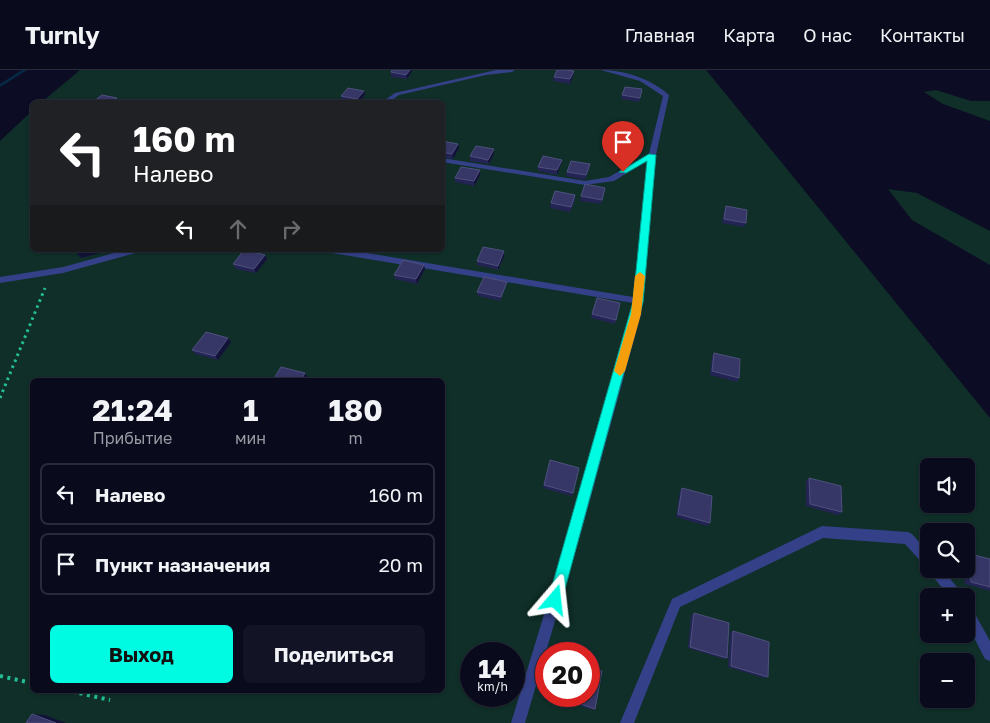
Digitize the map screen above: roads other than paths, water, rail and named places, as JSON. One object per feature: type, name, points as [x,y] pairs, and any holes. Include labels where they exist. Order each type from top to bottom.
[{"type":"lane","points":[[389,100],[398,94],[486,73],[512,70]]},
{"type":"lane","points":[[518,723],[576,529],[638,302],[652,155],[666,95],[642,80],[604,70]]},
{"type":"lane","points":[[445,160],[585,183],[611,179],[652,155]]},
{"type":"lane","points":[[0,280],[52,272],[128,252]]},
{"type":"lane","points":[[344,252],[638,302]]},
{"type":"lane","points":[[627,723],[676,603],[822,532],[908,538],[920,552]]},
{"type":"lane","points":[[942,578],[950,588]]},
{"type":"lane","points":[[975,626],[990,654]]},
{"type":"waterway","points":[[0,86],[25,70]]}]
